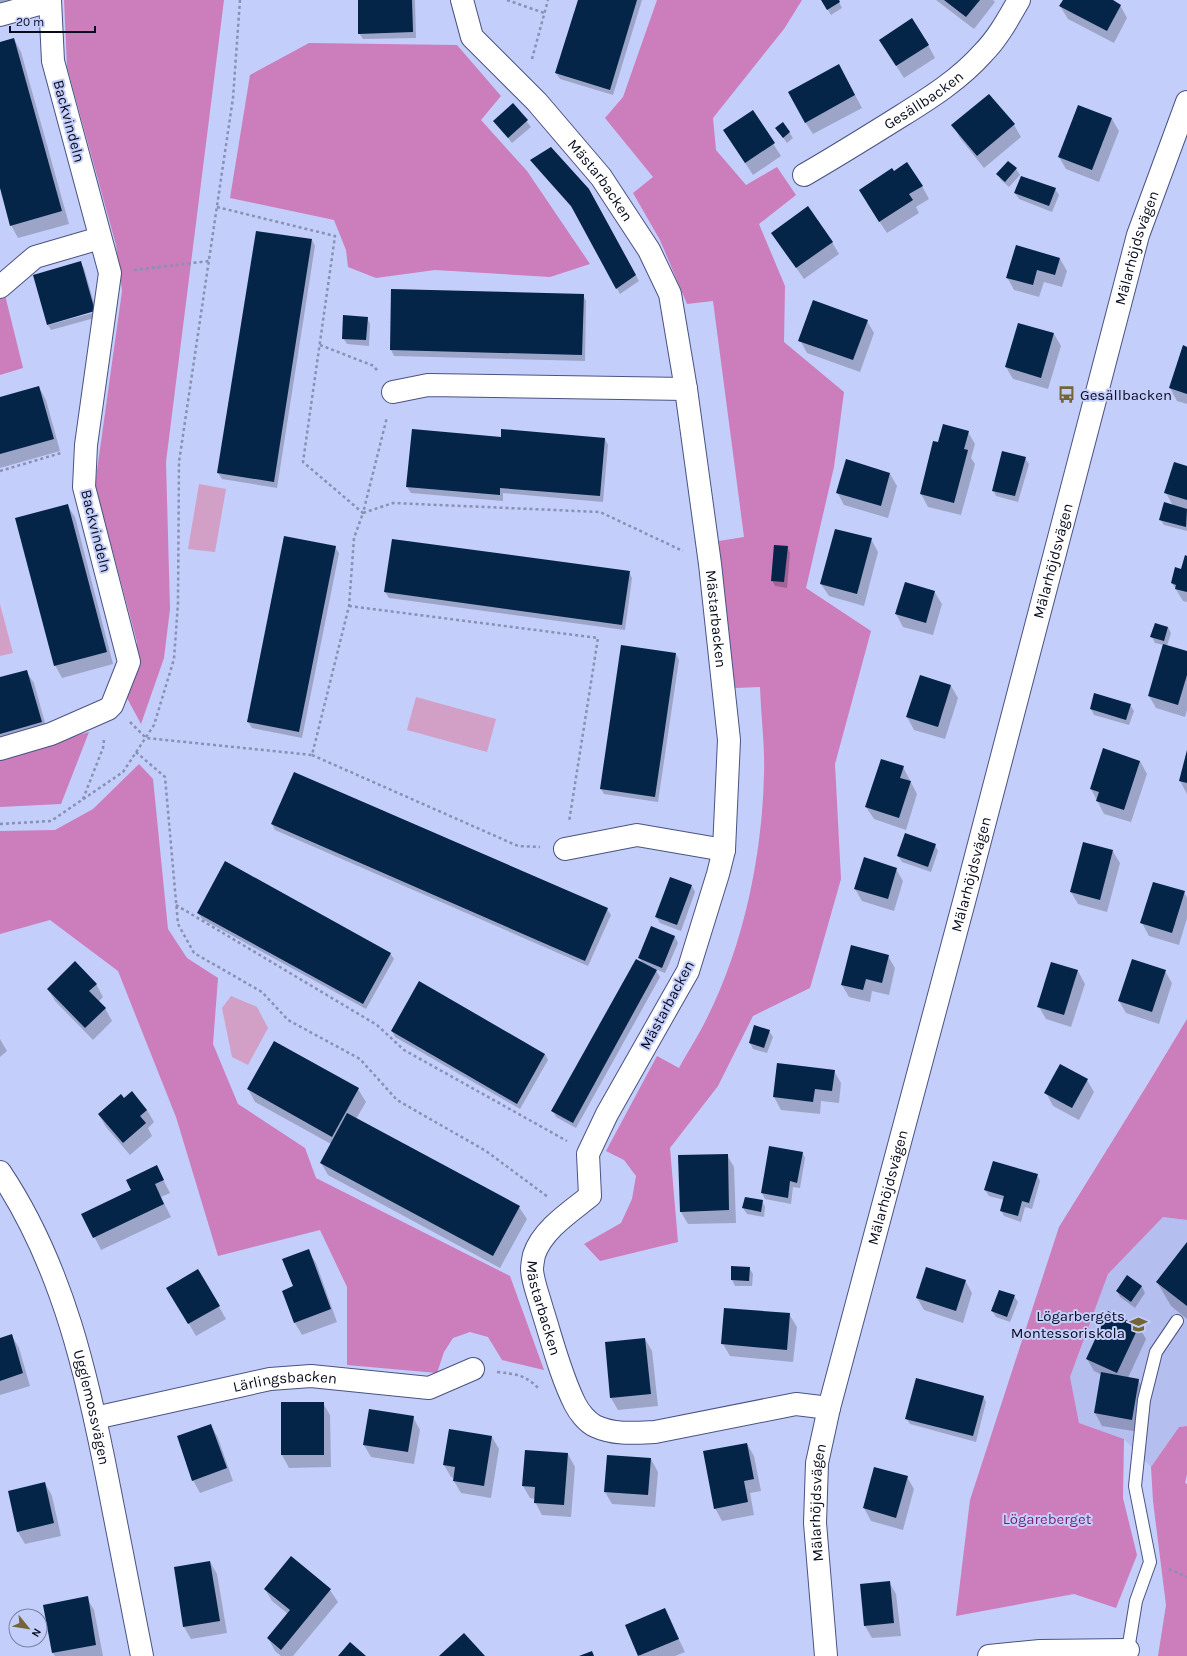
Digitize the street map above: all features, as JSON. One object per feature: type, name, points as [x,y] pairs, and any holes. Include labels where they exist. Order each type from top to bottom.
[{"type":"street","name":"Backvindeln","points":[[0,15],[50,0],[53,61],[110,273],[86,445],[84,487],[129,662],[112,704],[108,709]]},
{"type":"street","name":"Mästarbacken","points":[[462,0],[472,37],[525,89],[601,177],[649,250],[670,294],[686,390],[710,564],[729,740],[724,850],[688,971],[607,1114],[588,1154],[590,1196],[569,1213],[541,1242],[534,1255],[532,1270],[552,1340],[575,1404],[581,1414],[595,1426],[613,1432],[655,1432],[796,1404],[829,1408]]},
{"type":"street","name":"Gesällbacken","points":[[804,175],[944,89],[984,53],[994,41],[1019,0]]},
{"type":"street","name":"Mälarhöjdsvägen","points":[[826,1656],[815,1523],[817,1463],[829,1408],[964,905],[1138,235],[1187,102]]},
{"type":"street","points":[[0,287],[35,257],[100,238]]},
{"type":"street","points":[[393,392],[428,385],[686,390]]},
{"type":"street","points":[[0,749],[51,734],[108,709]]},
{"type":"street","points":[[565,849],[637,835],[724,850]]},
{"type":"street","name":"Ugglemossvägen","points":[[0,1172],[31,1224],[58,1286],[67,1313],[95,1418],[142,1656]]},
{"type":"street","name":"Lärlingsbacken","points":[[95,1418],[270,1379],[311,1376],[429,1388],[473,1369]]},
{"type":"street","points":[[989,1656],[1040,1651],[1128,1650]]},
{"type":"lane","points":[[1128,1650],[1136,1601],[1150,1562],[1135,1486],[1144,1400],[1156,1352],[1177,1321]]},
{"type":"path","points":[[0,824],[51,821],[123,772],[154,726],[174,659],[178,603],[179,462],[233,98],[240,0]]},
{"type":"path","points":[[507,0],[544,13]]},
{"type":"path","points":[[525,89],[548,0]]},
{"type":"path","points":[[217,207],[335,236],[303,462],[363,513]]},
{"type":"path","points":[[110,273],[209,261]]},
{"type":"path","points":[[312,755],[349,606],[354,538],[363,513],[393,392],[374,366],[320,345]]},
{"type":"path","points":[[0,471],[86,445]]},
{"type":"path","points":[[363,513],[393,503],[600,512],[710,564]]},
{"type":"path","points":[[146,738],[312,755],[518,846],[565,849],[598,638],[349,606]]},
{"type":"path","points":[[83,799],[103,748],[108,709]]},
{"type":"path","points":[[136,752],[165,777],[178,924],[194,954],[262,992],[288,1020],[360,1059],[397,1100],[486,1151],[569,1213]]},
{"type":"path","points":[[176,905],[377,1025],[404,1050],[588,1154]]},
{"type":"path","points":[[473,1369],[517,1375],[531,1380],[543,1396]]},
{"type":"shaded area","points":[[199,484],[226,489],[215,552],[188,549]]},
{"type":"shaded area","points":[[0,604],[13,653],[0,656]]},
{"type":"shaded area","points":[[416,697],[496,719],[487,752],[407,730]]},
{"type":"shaded area","points":[[231,996],[257,1007],[268,1028],[248,1065],[232,1057],[222,1008]]},
{"type":"shaded area","name":"Lögarbergets Montessoriskola","points":[[1163,1217],[1187,1220],[1187,1426],[1179,1427],[1151,1467],[1124,1439],[1079,1423],[1070,1377],[1108,1273]]},
{"type":"green space","points":[[64,0],[224,0],[166,462],[170,609],[164,658],[141,724],[127,698],[136,672],[137,642],[95,485],[122,291],[116,245],[67,67]]},
{"type":"green space","points":[[657,0],[802,0],[784,29],[713,118],[716,150],[746,185],[777,167],[796,195],[759,224],[785,286],[784,342],[844,392],[834,467],[806,588],[871,631],[835,764],[841,879],[810,988],[753,1016],[718,1086],[670,1148],[678,1242],[600,1261],[584,1244],[621,1223],[632,1199],[636,1176],[624,1160],[606,1151],[657,1056],[679,1068],[704,1024],[720,990],[741,930],[749,899],[759,837],[764,775],[760,687],[735,688],[719,541],[744,537],[713,301],[687,304],[660,240],[633,193],[653,177],[605,118],[623,97]]},
{"type":"green space","points":[[309,43],[457,45],[501,96],[481,120],[527,171],[590,264],[550,277],[435,270],[376,278],[348,267],[346,250],[334,220],[230,198],[250,75]]},
{"type":"green space","points":[[5,295],[23,368],[0,375],[0,296]]},
{"type":"green space","points":[[89,732],[61,804],[0,807],[0,757]]},
{"type":"green space","points":[[139,764],[153,779],[168,929],[187,958],[218,978],[213,1044],[238,1104],[305,1148],[316,1178],[510,1276],[544,1370],[502,1360],[488,1337],[470,1332],[453,1338],[444,1352],[437,1373],[347,1365],[347,1287],[320,1230],[218,1256],[176,1117],[118,971],[50,920],[0,934],[0,831],[55,830],[93,809]]},
{"type":"green space","name":"Lögareberget","points":[[1187,1019],[1187,1220],[1163,1217],[1108,1274],[1070,1377],[1079,1423],[1124,1439],[1123,1498],[1137,1555],[1116,1608],[1074,1594],[956,1616],[970,1500],[1059,1227]]},
{"type":"green space","points":[[1187,1426],[1187,1474],[1185,1483],[1187,1484],[1187,1656],[1158,1656],[1166,1605],[1153,1501],[1151,1467],[1179,1427]]},
{"type":"building","points":[[358,0],[412,0],[413,32],[358,34]]},
{"type":"building","points":[[578,0],[637,0],[610,90],[555,73]]},
{"type":"building","points":[[821,0],[839,0],[840,2],[827,10]]},
{"type":"building","points":[[944,0],[980,0],[966,17]]},
{"type":"building","points":[[1063,0],[1113,0],[1121,5],[1107,31],[1059,6]]},
{"type":"building","points":[[912,18],[929,45],[896,66],[879,40]]},
{"type":"building","points":[[14,38],[62,211],[10,226],[0,188],[0,42]]},
{"type":"building","points":[[839,64],[855,95],[805,123],[788,92]]},
{"type":"building","points":[[989,94],[1015,124],[977,156],[951,125]]},
{"type":"building","points":[[513,103],[528,120],[508,138],[493,121]]},
{"type":"building","points":[[1078,105],[1112,118],[1092,170],[1058,157]]},
{"type":"building","points":[[753,110],[775,143],[745,163],[723,130]]},
{"type":"building","points":[[783,122],[790,132],[783,138],[775,128]]},
{"type":"building","points":[[551,147],[589,189],[636,275],[616,289],[571,206],[530,160]]},
{"type":"building","points":[[1008,161],[1017,168],[1005,182],[996,174]]},
{"type":"building","points":[[907,162],[923,186],[909,194],[913,200],[879,222],[859,190],[892,168],[894,171]]},
{"type":"building","points":[[1021,176],[1056,188],[1049,206],[1014,193]]},
{"type":"building","points":[[808,206],[833,242],[796,268],[771,233]]},
{"type":"building","points":[[256,231],[312,239],[274,482],[217,473]]},
{"type":"building","points":[[1016,245],[1060,258],[1055,275],[1037,270],[1033,285],[1006,278]]},
{"type":"building","points":[[81,261],[95,311],[47,325],[33,275]]},
{"type":"building","points":[[391,289],[584,294],[582,355],[390,350]]},
{"type":"building","points":[[813,300],[868,320],[853,360],[798,341]]},
{"type":"building","points":[[343,315],[368,317],[366,340],[342,339]]},
{"type":"building","points":[[1018,323],[1054,333],[1041,378],[1005,367]]},
{"type":"building","points":[[1183,345],[1187,347],[1187,394],[1169,388]]},
{"type":"building","points":[[39,386],[54,439],[0,454],[0,397]]},
{"type":"building","points":[[943,424],[969,431],[964,449],[968,450],[954,503],[920,494],[933,441],[938,442]]},
{"type":"building","points":[[412,429],[501,437],[501,429],[605,438],[600,496],[500,488],[500,495],[406,487]]},
{"type":"building","points":[[1002,451],[1026,457],[1015,496],[992,491]]},
{"type":"building","points":[[846,459],[890,473],[881,506],[836,493]]},
{"type":"building","points":[[1174,462],[1187,466],[1187,500],[1164,493]]},
{"type":"building","points":[[1164,502],[1187,509],[1186,527],[1159,520]]},
{"type":"building","points":[[68,504],[107,652],[54,666],[15,518]]},
{"type":"building","points":[[835,529],[872,538],[857,594],[820,584]]},
{"type":"building","points":[[284,536],[336,546],[299,732],[247,722]]},
{"type":"building","points":[[392,539],[630,571],[622,625],[384,592]]},
{"type":"building","points":[[774,545],[788,546],[784,582],[771,581]]},
{"type":"building","points":[[1185,555],[1187,556],[1187,592],[1175,589],[1176,585],[1171,583],[1175,567],[1181,569]]},
{"type":"building","points":[[905,582],[935,591],[926,623],[895,614]]},
{"type":"building","points":[[1155,623],[1168,627],[1164,641],[1150,637]]},
{"type":"building","points":[[1163,644],[1187,651],[1187,675],[1178,705],[1148,696]]},
{"type":"building","points":[[621,645],[676,653],[655,797],[600,789]]},
{"type":"building","points":[[27,670],[42,722],[0,734],[0,677]]},
{"type":"building","points":[[920,675],[951,685],[938,727],[906,717]]},
{"type":"building","points":[[1094,693],[1131,704],[1126,720],[1090,709]]},
{"type":"building","points":[[1103,748],[1140,761],[1124,810],[1096,801],[1099,792],[1090,789]]},
{"type":"building","points":[[1187,750],[1187,783],[1179,781]]},
{"type":"building","points":[[881,759],[904,766],[900,778],[911,781],[899,818],[865,807]]},
{"type":"building","points":[[294,772],[608,908],[585,961],[271,824]]},
{"type":"building","points":[[905,833],[936,844],[928,867],[897,856]]},
{"type":"building","points":[[1083,842],[1113,850],[1100,900],[1070,892]]},
{"type":"building","points":[[864,857],[897,868],[888,899],[854,889]]},
{"type":"building","points":[[225,861],[391,953],[363,1004],[197,913]]},
{"type":"building","points":[[670,877],[692,885],[677,925],[655,917]]},
{"type":"building","points":[[1153,882],[1185,891],[1172,933],[1140,923]]},
{"type":"building","points":[[651,926],[675,936],[662,968],[638,958]]},
{"type":"building","points":[[851,945],[889,955],[882,983],[866,979],[863,990],[841,985]]},
{"type":"building","points":[[636,959],[657,970],[573,1123],[551,1111]]},
{"type":"building","points":[[1132,959],[1166,970],[1152,1012],[1118,1001]]},
{"type":"building","points":[[75,961],[97,984],[89,991],[106,1008],[85,1028],[47,989]]},
{"type":"building","points":[[1051,962],[1078,970],[1064,1015],[1037,1007]]},
{"type":"building","points":[[419,981],[545,1054],[517,1104],[391,1031]]},
{"type":"building","points":[[754,1025],[770,1030],[764,1048],[749,1043]]},
{"type":"building","points":[[274,1041],[359,1088],[332,1137],[247,1089]]},
{"type":"building","points":[[777,1063],[835,1070],[832,1091],[815,1089],[813,1102],[773,1097]]},
{"type":"building","points":[[1060,1064],[1088,1079],[1072,1108],[1044,1093]]},
{"type":"building","points":[[132,1091],[147,1110],[140,1116],[146,1123],[123,1143],[98,1114],[121,1094],[124,1098]]},
{"type":"building","points":[[347,1113],[520,1206],[493,1256],[320,1163]]},
{"type":"building","points":[[769,1146],[803,1152],[797,1183],[790,1181],[788,1198],[761,1193]]},
{"type":"building","points":[[728,1154],[729,1210],[680,1212],[678,1155]]},
{"type":"building","points":[[993,1161],[1038,1174],[1029,1203],[1022,1201],[1018,1216],[1000,1211],[1004,1196],[984,1190]]},
{"type":"building","points":[[157,1165],[164,1180],[155,1184],[164,1204],[93,1238],[81,1214],[131,1190],[126,1180]]},
{"type":"building","points":[[745,1197],[763,1200],[761,1212],[742,1208]]},
{"type":"building","points":[[1187,1242],[1187,1306],[1156,1282]]},
{"type":"building","points":[[309,1249],[331,1309],[294,1323],[282,1291],[293,1286],[282,1259]]},
{"type":"building","points":[[731,1266],[750,1267],[749,1281],[731,1280]]},
{"type":"building","points":[[926,1267],[966,1280],[956,1311],[916,1298]]},
{"type":"building","points":[[198,1269],[220,1306],[188,1324],[166,1288]]},
{"type":"building","points":[[1127,1275],[1142,1286],[1131,1302],[1116,1291]]},
{"type":"building","points":[[999,1290],[1015,1295],[1007,1317],[991,1311]]},
{"type":"building","points":[[724,1308],[790,1313],[787,1350],[721,1344]]},
{"type":"building","points":[[1108,1311],[1139,1326],[1117,1373],[1086,1359]]},
{"type":"building","points":[[12,1334],[23,1373],[0,1381],[0,1338]]},
{"type":"building","points":[[645,1338],[651,1394],[610,1398],[605,1342]]},
{"type":"building","points":[[1101,1372],[1139,1379],[1132,1420],[1094,1413]]},
{"type":"building","points":[[916,1378],[984,1396],[973,1436],[905,1419]]},
{"type":"building","points":[[281,1402],[324,1402],[324,1455],[281,1455]]},
{"type":"building","points":[[369,1409],[414,1416],[408,1452],[363,1445]]},
{"type":"building","points":[[211,1424],[227,1468],[192,1481],[177,1436]]},
{"type":"building","points":[[449,1429],[492,1436],[484,1486],[453,1481],[455,1467],[443,1465]]},
{"type":"building","points":[[747,1443],[754,1479],[744,1481],[748,1502],[714,1509],[703,1451]]},
{"type":"building","points":[[525,1450],[568,1453],[564,1505],[534,1503],[535,1487],[522,1486]]},
{"type":"building","points":[[607,1455],[651,1458],[648,1495],[604,1492]]},
{"type":"building","points":[[874,1467],[908,1476],[896,1518],[863,1508]]},
{"type":"building","points":[[45,1482],[54,1523],[17,1532],[8,1491]]},
{"type":"building","points":[[291,1556],[331,1589],[281,1650],[267,1638],[290,1610],[264,1589]]},
{"type":"building","points":[[210,1561],[220,1621],[183,1627],[174,1567]]},
{"type":"building","points":[[890,1581],[894,1623],[864,1626],[860,1584]]},
{"type":"building","points":[[88,1596],[96,1645],[52,1653],[48,1632],[48,1608],[44,1608],[43,1605]]},
{"type":"building","points":[[665,1608],[679,1639],[638,1656],[625,1625]]},
{"type":"building","points":[[464,1633],[485,1656],[439,1656]]},
{"type":"building","points":[[350,1642],[366,1656],[338,1656]]},
{"type":"building","points":[[592,1651],[594,1656],[579,1656]]},
{"type":"place","name":"Gesällbacken","points":[[1067,395]]},
{"type":"place","name":"Lögarbergets Montessoriskola","points":[[1138,1325]]}]
